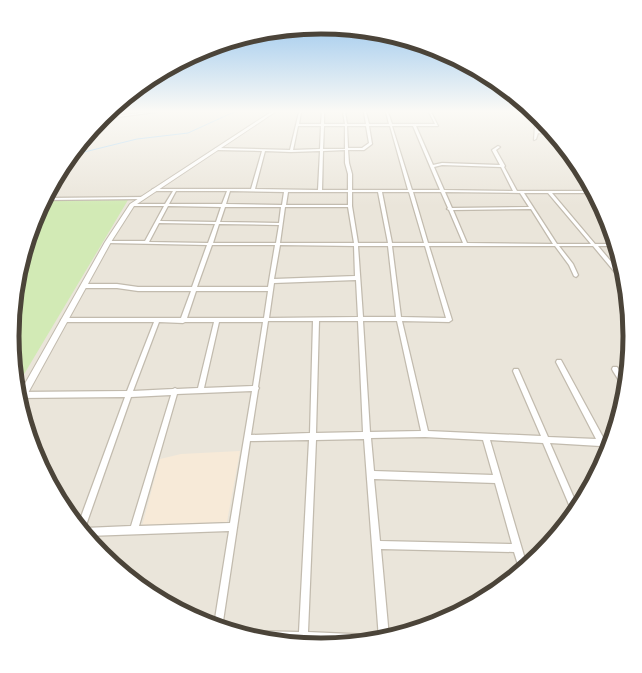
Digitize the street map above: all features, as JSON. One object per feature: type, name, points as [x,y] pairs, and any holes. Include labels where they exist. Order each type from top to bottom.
[{"type":"street","points":[[24,390],[108,242],[132,205],[225,143]]},
{"type":"street","points":[[291,151],[293,143]]},
{"type":"street","points":[[320,190],[322,143]]},
{"type":"street","points":[[346,143],[347,164],[350,174],[350,206],[356,245],[367,435],[383,632]]},
{"type":"street","points":[[217,149],[322,151],[363,149],[370,143]]},
{"type":"street","points":[[64,320],[449,320],[396,143]]},
{"type":"street","points":[[422,143],[449,209],[466,245]]},
{"type":"street","points":[[498,147],[494,150],[515,191]]},
{"type":"street","points":[[253,190],[264,151]]},
{"type":"street","points":[[432,166],[442,164],[502,166]]},
{"type":"street","points":[[154,190],[586,192]]},
{"type":"street","points":[[146,243],[175,190]]},
{"type":"street","points":[[183,321],[228,190]]},
{"type":"street","points":[[219,620],[286,190]]},
{"type":"street","points":[[380,191],[390,245],[399,319],[425,434]]},
{"type":"street","points":[[521,191],[531,208],[571,265],[576,275]]},
{"type":"street","points":[[549,192],[616,271]]},
{"type":"street","points":[[52,199],[142,198]]},
{"type":"street","points":[[132,205],[284,207],[350,206]]},
{"type":"street","points":[[449,209],[531,208]]},
{"type":"street","points":[[157,222],[281,224]]},
{"type":"street","points":[[108,242],[278,245],[609,245]]},
{"type":"street","points":[[272,281],[357,278]]},
{"type":"street","points":[[83,286],[194,289],[271,289]]},
{"type":"street","points":[[200,391],[217,320]]},
{"type":"street","points":[[303,637],[313,436],[316,320]]},
{"type":"street","points":[[84,524],[129,394],[157,321]]},
{"type":"street","points":[[559,362],[602,442]]},
{"type":"street","points":[[615,369],[620,377]]},
{"type":"street","points":[[516,371],[573,503]]},
{"type":"street","points":[[25,397],[256,388]]},
{"type":"street","points":[[134,531],[175,392]]},
{"type":"street","points":[[248,438],[425,434],[486,438],[602,442]]},
{"type":"street","points":[[486,438],[522,562]]},
{"type":"street","points":[[371,475],[497,480]]},
{"type":"street","points":[[91,532],[234,527]]},
{"type":"street","points":[[377,545],[518,548]]},
{"type":"street","points":[[289,637],[327,638]]},
{"type":"shaded area","points":[[89,143],[553,143],[583,186],[600,221],[613,258],[620,297],[623,336],[622,356],[613,415],[592,470],[583,488],[561,520],[535,550],[520,564],[489,588],[472,598],[437,616],[380,633],[360,636],[341,638],[301,638],[262,633],[243,628],[205,616],[153,588],[137,576],[122,564],[94,536],[81,520],[59,487],[35,434],[29,415],[22,376],[19,336],[20,317],[29,258],[42,221],[59,185]]},
{"type":"shaded area","points":[[240,451],[227,522],[142,526],[160,459],[181,454]]},
{"type":"green space","points":[[128,200],[22,377],[19,336],[25,278],[35,239],[51,201]]},
{"type":"waterway","points":[[81,153],[119,143]]}]
